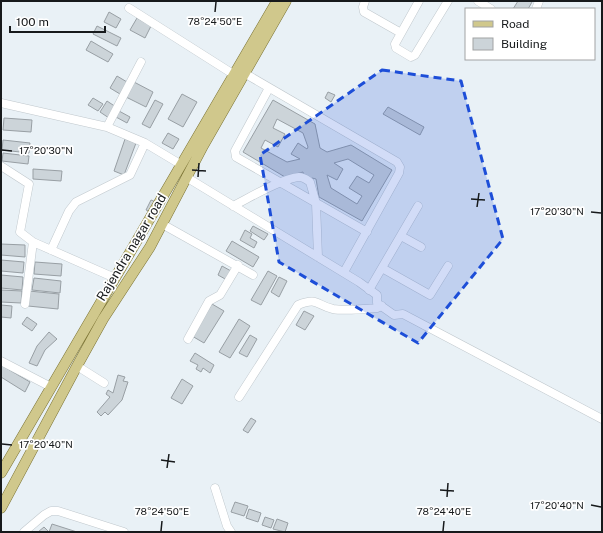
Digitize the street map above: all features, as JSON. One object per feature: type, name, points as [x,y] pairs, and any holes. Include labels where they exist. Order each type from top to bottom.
[{"type":"main road","name":"Rajendra nagar road","points":[[1,473],[180,164],[198,144],[244,73],[278,2]]},
{"type":"main road","name":"Rajendra nagar road","points":[[1,508],[103,319],[162,224],[186,177],[198,144],[233,74],[278,2]]},
{"type":"street","points":[[365,1],[363,7],[364,12],[401,33]]},
{"type":"street","points":[[419,1],[395,47],[413,57],[448,1]]},
{"type":"street","points":[[478,1],[489,8]]},
{"type":"street","points":[[129,8],[233,74]]},
{"type":"street","points":[[108,127],[141,62]]},
{"type":"street","points":[[244,73],[397,162],[400,167],[399,173],[344,272]]},
{"type":"street","points":[[270,88],[235,150],[236,158],[366,232]]},
{"type":"street","points":[[1,103],[108,127],[145,143],[180,164]]},
{"type":"street","points":[[51,250],[69,211],[76,202],[130,175],[145,143]]},
{"type":"street","points":[[1,166],[29,184],[20,232],[33,242],[115,278]]},
{"type":"street","points":[[186,177],[344,272],[377,295],[377,303],[394,315],[403,314],[602,419]]},
{"type":"street","points":[[233,206],[281,183],[298,177],[303,178],[312,184],[316,203],[318,257]]},
{"type":"street","points":[[369,290],[418,206]]},
{"type":"street","points":[[162,224],[238,265],[253,275]]},
{"type":"street","points":[[401,236],[421,247]]},
{"type":"street","points":[[25,304],[33,242]]},
{"type":"street","points":[[188,339],[209,301],[220,295],[238,265]]},
{"type":"street","points":[[382,268],[430,295],[448,266]]},
{"type":"street","points":[[239,397],[298,305],[310,301],[318,302],[334,309],[377,308],[382,306]]},
{"type":"street","points":[[1,360],[51,387]]},
{"type":"street","points":[[77,366],[104,383]]},
{"type":"street","points":[[215,488],[227,526],[231,532]]},
{"type":"street","points":[[24,532],[50,511],[58,511],[124,532]]},
{"type":"highlighted area","points":[[382,70],[461,81],[503,239],[418,343],[279,262],[260,155]]},
{"type":"building","points":[[518,1],[532,2],[529,8],[514,8]]},
{"type":"building","points":[[109,12],[121,19],[116,28],[104,22]]},
{"type":"building","points":[[137,18],[151,26],[145,38],[130,30]]},
{"type":"building","points":[[97,26],[121,38],[117,46],[93,34]]},
{"type":"building","points":[[91,41],[113,54],[108,62],[86,50]]},
{"type":"building","points":[[117,76],[127,82],[120,94],[110,88]]},
{"type":"building","points":[[134,82],[153,92],[146,107],[126,97]]},
{"type":"building","points":[[328,92],[335,95],[331,102],[325,98]]},
{"type":"building","points":[[182,94],[197,102],[183,127],[168,119]]},
{"type":"building","points":[[93,98],[103,104],[98,111],[88,105]]},
{"type":"building","points":[[155,100],[163,104],[150,128],[142,124]]},
{"type":"building","points":[[273,100],[315,124],[320,148],[327,152],[351,145],[392,170],[362,221],[319,197],[316,179],[312,178],[311,181],[304,177],[303,172],[285,177],[243,152]],"holes":[[[277,119],[303,133],[308,147],[307,149],[298,143],[291,154],[300,159],[287,162],[261,148],[265,140],[278,147],[285,134],[273,128]],[[348,159],[374,175],[369,183],[357,176],[349,188],[362,196],[357,204],[331,188],[327,175],[337,180],[343,169],[334,163]]]},
{"type":"building","points":[[107,101],[116,107],[109,118],[100,112]]},
{"type":"building","points":[[388,107],[424,127],[420,135],[383,114]]},
{"type":"building","points":[[119,111],[130,117],[127,123],[116,117]]},
{"type":"building","points":[[4,118],[32,120],[31,132],[3,130]]},
{"type":"building","points":[[168,133],[179,139],[173,149],[162,143]]},
{"type":"building","points":[[125,139],[136,143],[124,175],[114,171]]},
{"type":"building","points":[[3,140],[30,143],[29,153],[2,150]]},
{"type":"building","points":[[3,153],[29,156],[28,164],[2,161]]},
{"type":"building","points":[[33,169],[62,171],[61,181],[33,179]]},
{"type":"building","points":[[151,200],[156,202],[151,212],[146,210]]},
{"type":"building","points":[[253,226],[268,234],[264,240],[250,231]]},
{"type":"building","points":[[245,230],[252,234],[250,238],[257,242],[254,248],[240,240]]},
{"type":"building","points":[[232,241],[259,257],[253,267],[226,251]]},
{"type":"building","points":[[1,244],[25,245],[25,257],[1,255]]},
{"type":"building","points":[[1,260],[24,262],[23,273],[1,271]]},
{"type":"building","points":[[35,262],[62,264],[61,276],[34,274]]},
{"type":"building","points":[[222,266],[231,271],[227,280],[218,275]]},
{"type":"building","points":[[268,271],[277,276],[261,305],[251,300]]},
{"type":"building","points":[[1,275],[23,277],[22,290],[1,288]]},
{"type":"building","points":[[279,277],[287,281],[279,297],[271,292]]},
{"type":"building","points":[[34,278],[61,281],[60,293],[32,290]]},
{"type":"building","points":[[1,290],[22,291],[21,303],[1,302]]},
{"type":"building","points":[[29,291],[59,294],[58,309],[28,306]]},
{"type":"building","points":[[212,304],[224,311],[204,343],[192,336]]},
{"type":"building","points":[[1,305],[12,306],[11,318],[1,317]]},
{"type":"building","points":[[304,311],[314,316],[305,330],[296,325]]},
{"type":"building","points":[[27,317],[37,324],[32,331],[22,324]]},
{"type":"building","points":[[239,319],[250,326],[230,358],[219,352]]},
{"type":"building","points":[[49,332],[57,339],[45,350],[37,366],[29,363],[37,346]]},
{"type":"building","points":[[250,335],[257,339],[247,357],[239,353]]},
{"type":"building","points":[[195,353],[214,365],[210,373],[203,368],[201,372],[196,369],[198,365],[190,361]]},
{"type":"building","points":[[1,365],[30,382],[25,392],[1,377]]},
{"type":"building","points":[[118,375],[125,377],[123,381],[128,382],[122,400],[108,415],[105,412],[101,416],[97,412],[110,397],[106,394],[108,390],[113,393]]},
{"type":"building","points":[[182,379],[193,386],[182,404],[171,398]]},
{"type":"building","points":[[251,418],[256,421],[248,433],[243,430]]},
{"type":"building","points":[[235,502],[248,506],[244,516],[231,512]]},
{"type":"building","points":[[249,509],[261,513],[258,522],[246,518]]},
{"type":"building","points":[[265,517],[274,520],[271,528],[262,525]]},
{"type":"building","points":[[277,519],[288,523],[285,532],[273,529]]},
{"type":"building","points":[[52,524],[77,532],[49,532]]},
{"type":"building","points":[[44,527],[49,532],[38,532]]}]
